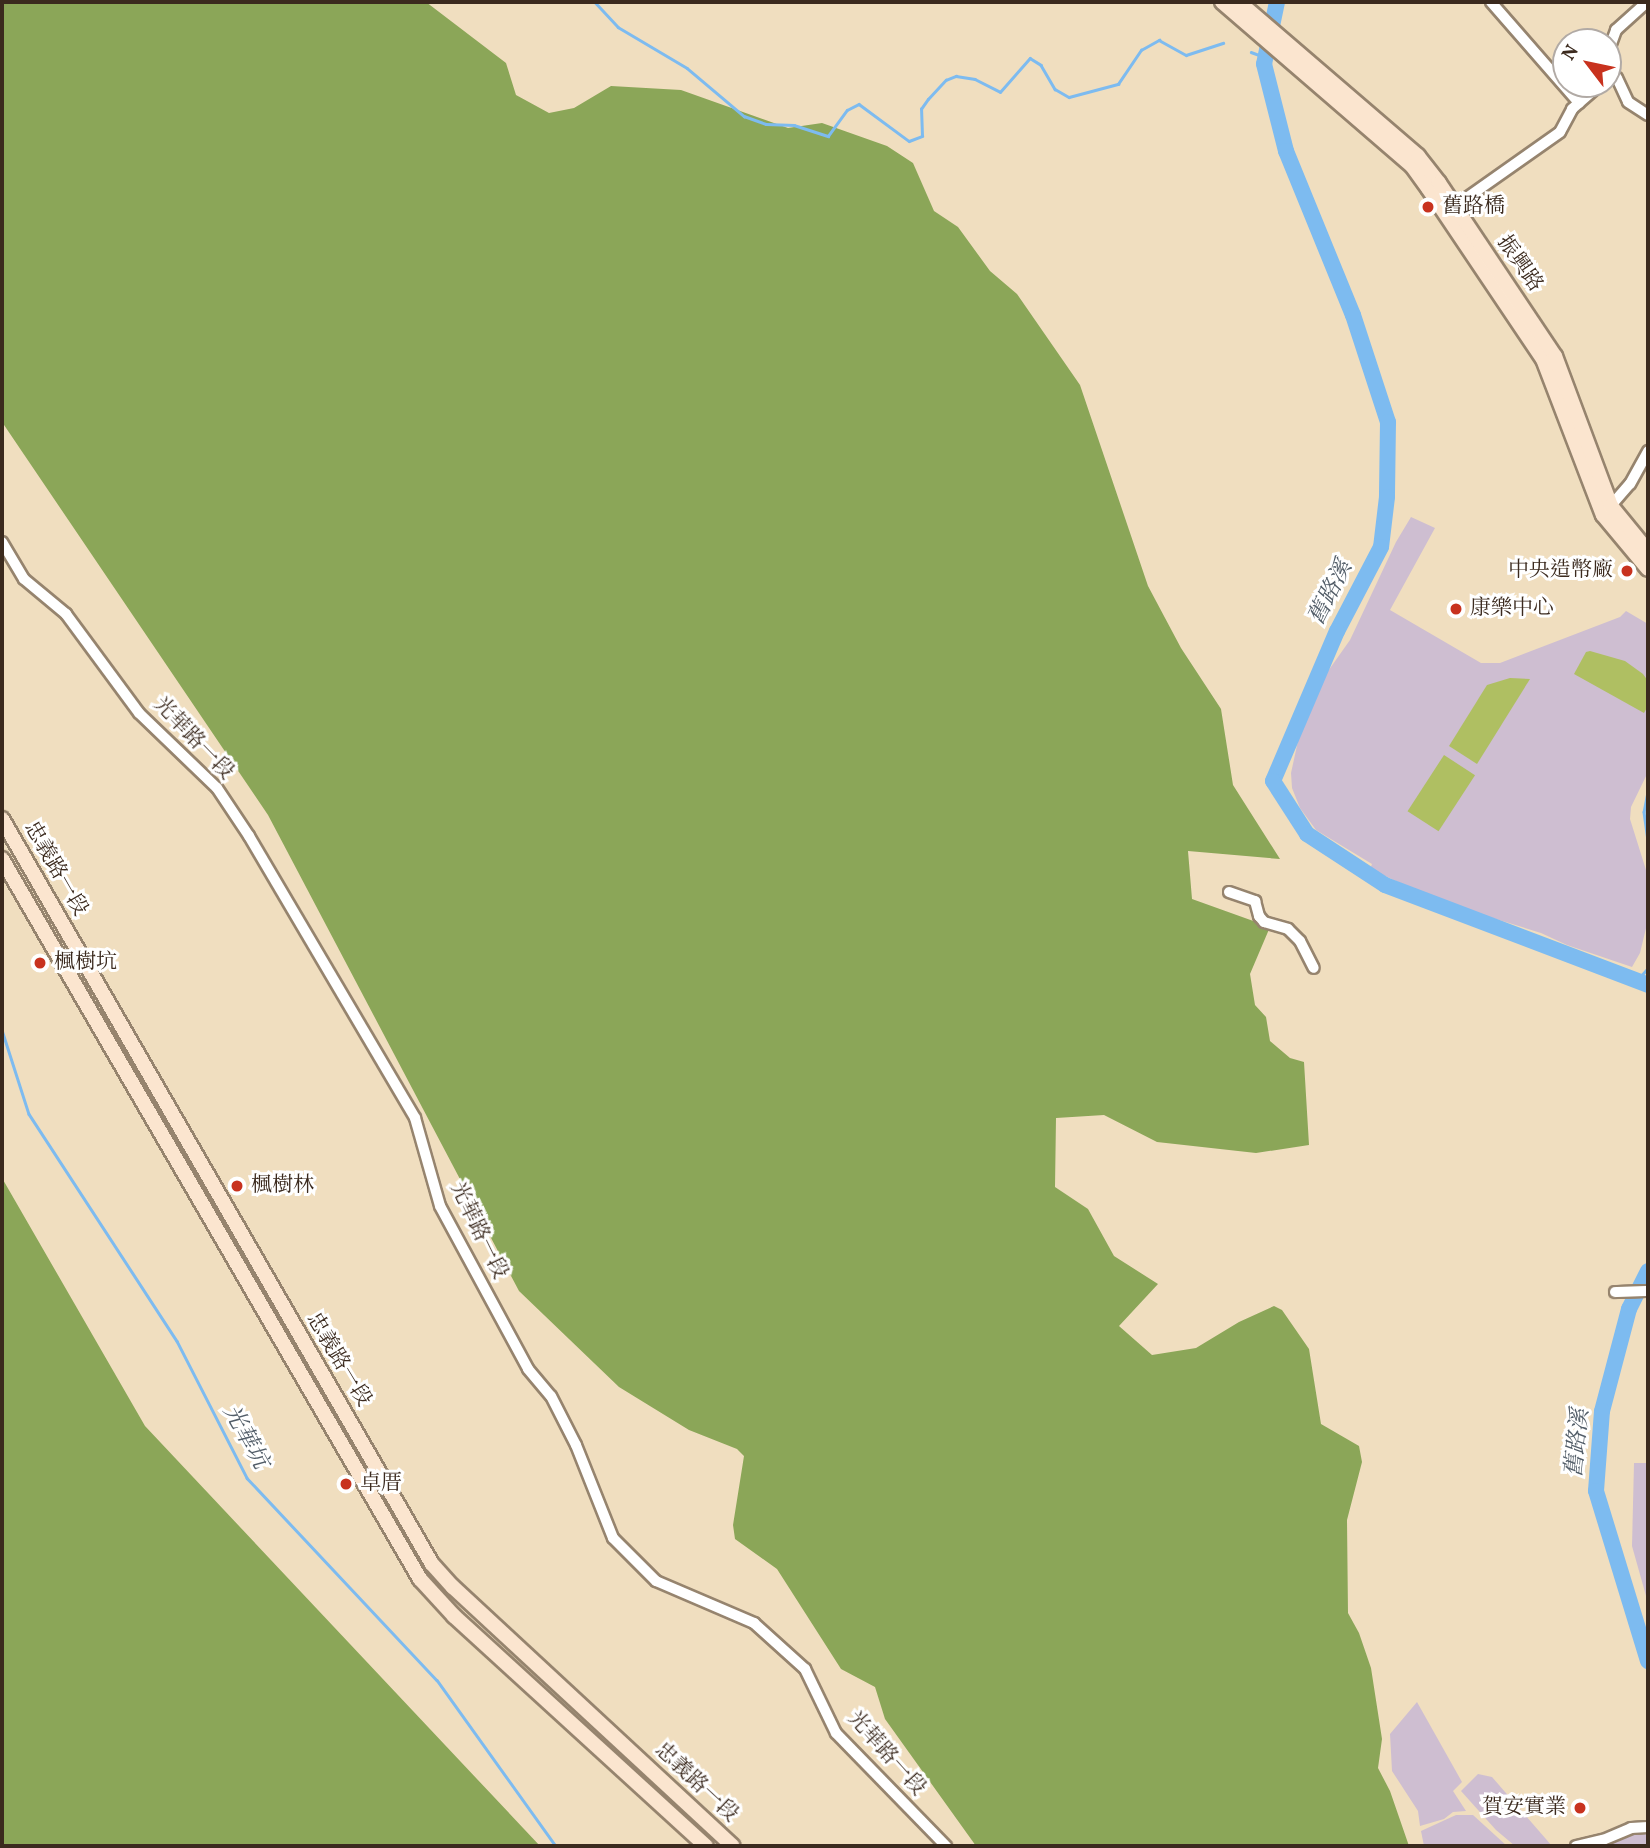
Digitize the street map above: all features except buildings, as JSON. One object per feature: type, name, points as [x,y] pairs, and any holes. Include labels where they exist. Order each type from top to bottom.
[{"type":"main road","points":[[1222,2],[1259,27]]},
{"type":"main road","points":[[1239,2],[1259,27]]},
{"type":"main road","name":"振興路","points":[[1259,27],[1289,45],[1418,156],[1543,359],[1607,510],[1648,569]]},
{"type":"main road","name":"振興路","points":[[1259,27],[1291,61],[1412,166],[1449,210]]},
{"type":"main road","name":"振興路","points":[[1607,510],[1648,551]]},
{"type":"main road","name":"忠義路一段","points":[[2,818],[49,892],[432,1564],[453,1587],[586,1704],[733,1846]]},
{"type":"main road","name":"忠義路一段","points":[[2,859],[25,906],[420,1580],[567,1725],[706,1846]]},
{"type":"main road","points":[[25,906],[49,892]]},
{"type":"main road","points":[[188,1187],[210,1174]]},
{"type":"main road","points":[[567,1725],[586,1704]]},
{"type":"street","points":[[1491,2],[1578,103]]},
{"type":"street","points":[[1618,28],[1647,2]]},
{"type":"street","points":[[1622,88],[1628,102],[1648,115]]},
{"type":"street","points":[[1449,210],[1560,132],[1584,98]]},
{"type":"street","points":[[1607,510],[1630,484],[1648,451]]},
{"type":"street","name":"光華路一段","points":[[2,542],[24,579],[66,614],[139,713],[217,788],[249,836],[415,1118],[440,1206],[528,1369],[551,1396],[576,1445],[612,1538],[656,1581],[754,1623],[805,1669],[836,1733],[946,1846]]},
{"type":"street","points":[[1229,891],[1255,901],[1264,922],[1288,929],[1300,941],[1314,968]]},
{"type":"street","points":[[1615,1292],[1648,1291]]},
{"type":"street","points":[[1576,1846],[1603,1840],[1631,1828],[1648,1827]]},
{"type":"shaded area","name":"中央造幣廠","points":[[1411,517],[1435,528],[1390,610],[1481,663],[1500,663],[1620,617],[1626,611],[1648,624],[1648,772],[1631,807],[1630,819],[1646,870],[1648,920],[1640,953],[1632,967],[1567,945],[1541,933],[1444,903],[1370,869],[1372,864],[1316,830],[1300,808],[1292,788],[1291,773],[1298,741],[1321,681],[1350,640],[1396,542]]},
{"type":"shaded area","points":[[1634,1463],[1648,1463],[1648,1603],[1632,1546]]},
{"type":"shaded area","points":[[1417,1702],[1462,1782],[1453,1791],[1466,1811],[1453,1812],[1444,1819],[1420,1826],[1418,1811],[1392,1771],[1390,1734]]},
{"type":"shaded area","points":[[1478,1774],[1492,1777],[1552,1846],[1515,1846],[1496,1830],[1461,1791]]},
{"type":"shaded area","points":[[1456,1815],[1473,1815],[1507,1846],[1424,1846],[1421,1831]]},
{"type":"shaded area","points":[[1636,1833],[1648,1833],[1648,1846],[1599,1846]]},
{"type":"green space","points":[[2,2],[426,2],[506,63],[516,95],[549,113],[574,108],[611,86],[681,90],[788,128],[822,123],[887,146],[913,163],[934,211],[958,227],[990,271],[1017,294],[1080,385],[1148,586],[1181,648],[1221,709],[1233,785],[1280,859],[1188,851],[1192,899],[1270,927],[1250,974],[1255,1005],[1266,1017],[1270,1041],[1290,1058],[1304,1062],[1309,1145],[1256,1153],[1157,1142],[1104,1115],[1056,1118],[1055,1187],[1088,1209],[1114,1256],[1158,1284],[1119,1326],[1152,1355],[1196,1348],[1239,1322],[1274,1306],[1282,1310],[1309,1349],[1321,1424],[1359,1446],[1362,1462],[1347,1520],[1348,1613],[1359,1633],[1371,1668],[1382,1739],[1378,1768],[1390,1791],[1409,1846],[976,1846],[885,1719],[875,1687],[841,1669],[777,1569],[735,1539],[733,1525],[744,1456],[737,1449],[689,1430],[619,1387],[519,1291],[268,815],[2,422]]},
{"type":"green space","points":[[1586,652],[1625,661],[1643,674],[1648,681],[1648,706],[1644,713],[1574,674]]},
{"type":"green space","points":[[1510,678],[1530,679],[1477,764],[1449,746],[1487,685]]},
{"type":"green space","points":[[1444,755],[1475,775],[1439,831],[1408,811]]},
{"type":"green space","points":[[2,1178],[145,1426],[540,1846],[2,1846]]},
{"type":"waterway","points":[[595,2],[618,27],[687,68],[744,116],[766,124],[794,125],[828,136],[847,110],[859,104],[909,141],[922,136],[921,109],[946,80],[956,76],[975,79],[1000,92],[1030,58],[1041,65],[1055,89],[1069,97],[1118,84],[1141,50],[1159,40],[1186,55],[1223,43]]},
{"type":"waterway","name":"舊路溪","points":[[1277,2],[1264,64],[1286,151],[1353,315],[1388,422],[1387,497],[1381,547],[1337,631],[1273,781],[1307,834],[1385,885],[1648,985]]},
{"type":"waterway","points":[[1251,52],[1265,57]]},
{"type":"waterway","points":[[1648,792],[1644,812],[1648,842]]},
{"type":"waterway","points":[[1638,979],[1648,968]]},
{"type":"waterway","name":"光華坑","points":[[2,1030],[29,1114],[177,1341],[247,1478],[437,1680],[556,1846]]},
{"type":"waterway","name":"舊路溪","points":[[1648,1271],[1629,1309],[1602,1411],[1596,1491],[1648,1661]]},
{"type":"place","name":"舊路橋","points":[[1428,207]]},
{"type":"place","name":"中央造幣廠","points":[[1627,571]]},
{"type":"place","name":"康樂中心","points":[[1456,609]]},
{"type":"place","name":"楓樹坑","points":[[40,963]]},
{"type":"place","name":"楓樹林","points":[[237,1186]]},
{"type":"place","name":"卓厝","points":[[346,1484]]},
{"type":"place","name":"賀安實業","points":[[1580,1808]]}]
